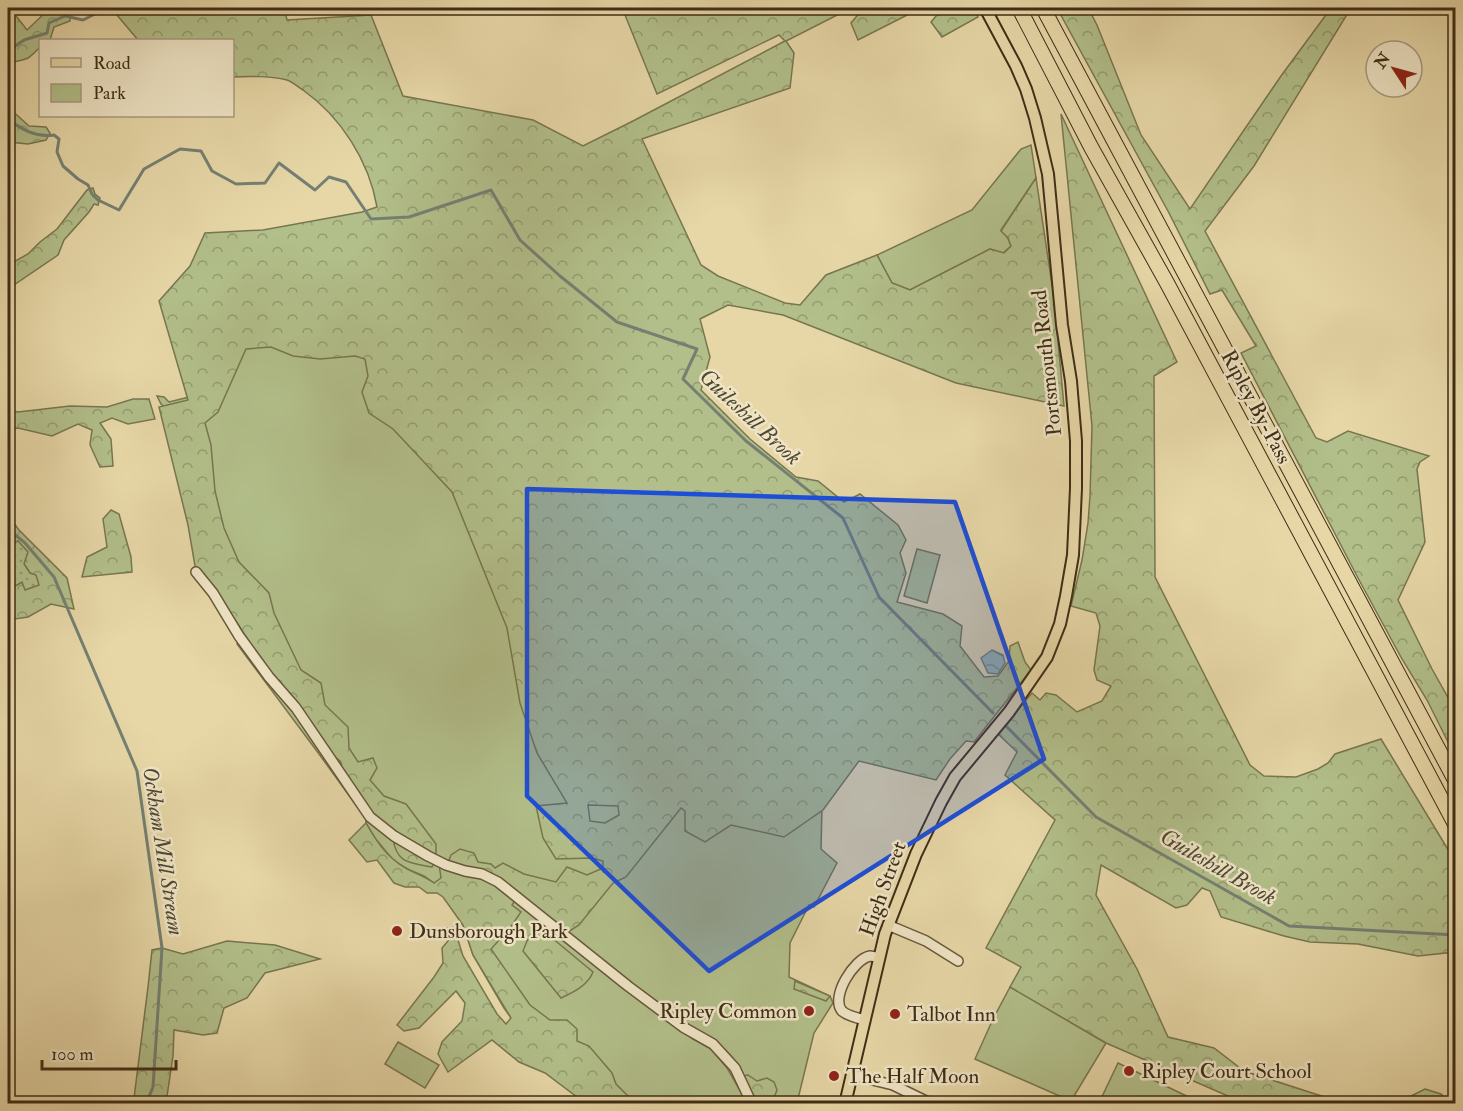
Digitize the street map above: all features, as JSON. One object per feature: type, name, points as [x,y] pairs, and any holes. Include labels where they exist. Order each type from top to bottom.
[{"type":"highway","name":"Ripley By-Pass","points":[[1019,8],[1091,147],[1167,283],[1455,826]]},
{"type":"highway","name":"Ripley By-Pass","points":[[1043,8],[1455,782]]},
{"type":"main road","name":"Portsmouth Road","points":[[985,8],[1016,66],[1035,118],[1048,174],[1076,441],[1075,535],[1060,624],[1047,657],[1009,712]]},
{"type":"main road","name":"High Street","points":[[845,1104],[888,925],[924,837],[948,789],[972,755],[1009,712]]},
{"type":"street","points":[[196,572],[213,593],[239,636],[269,677],[296,708],[370,817],[394,836],[446,865],[490,877],[628,986],[683,1027],[713,1044],[735,1068],[752,1104]]},
{"type":"street","points":[[888,925],[926,941],[958,961]]},
{"type":"street","points":[[865,1020],[850,1016],[843,1011],[838,998],[848,976],[857,964],[868,957],[879,958]]},
{"type":"street","points":[[852,1075],[893,1085],[932,1104]]},
{"type":"highlighted area","points":[[527,489],[955,502],[1044,759],[709,971],[527,796]]},
{"type":"green space","points":[[8,8],[27,30],[50,8],[70,11],[70,21],[54,27],[50,39],[39,39],[39,48],[30,57],[8,64]]},
{"type":"green space","points":[[111,8],[284,8],[287,20],[371,15],[403,96],[533,120],[583,146],[785,41],[779,35],[657,94],[625,15],[641,8],[851,8],[786,41],[794,53],[790,88],[642,139],[701,265],[718,276],[785,303],[800,305],[826,275],[877,255],[892,283],[910,290],[990,249],[1004,253],[1011,246],[1008,238],[1001,231],[1036,178],[1054,298],[1064,406],[956,383],[783,315],[728,305],[700,319],[710,357],[701,390],[750,439],[796,477],[818,481],[844,502],[860,494],[898,525],[906,540],[900,553],[906,573],[897,602],[943,614],[962,626],[960,646],[984,677],[998,676],[1009,661],[1010,646],[1018,642],[1025,662],[1031,670],[974,742],[966,741],[936,780],[859,761],[823,810],[784,837],[731,825],[705,842],[685,831],[685,811],[681,808],[626,877],[613,883],[579,925],[568,932],[500,880],[448,863],[451,855],[460,849],[474,853],[478,862],[491,864],[495,868],[503,863],[524,874],[556,882],[567,867],[587,875],[603,868],[603,861],[592,858],[556,859],[543,838],[536,806],[567,803],[537,753],[520,703],[507,628],[452,492],[393,429],[369,413],[362,392],[368,376],[365,359],[355,356],[320,359],[293,356],[271,347],[246,349],[218,412],[205,423],[211,445],[215,491],[224,528],[239,562],[269,593],[274,613],[301,670],[321,683],[325,705],[348,727],[349,748],[358,762],[373,758],[377,768],[370,780],[384,796],[406,804],[436,844],[436,858],[372,816],[340,761],[331,754],[302,709],[264,664],[213,586],[195,566],[188,525],[159,407],[188,400],[159,301],[190,266],[205,233],[263,230],[362,212],[377,207],[360,157],[351,141],[329,113],[317,101],[287,80],[253,76],[234,77],[234,39],[137,39]],"holes":[[[588,805],[618,806],[619,815],[605,823],[590,821]]]},
{"type":"green space","points":[[867,8],[921,8],[858,40],[851,23],[861,11]]},
{"type":"green space","points":[[951,8],[973,8],[978,17],[942,37],[931,22],[936,16]]},
{"type":"green space","points":[[1057,8],[1088,8],[1141,135],[1190,209],[1281,76],[1331,8],[1351,8],[1254,166],[1205,231],[1316,438],[1327,442],[1348,431],[1429,456],[1420,462],[1417,469],[1425,542],[1398,600],[1455,710],[1455,756],[1427,700],[1358,578],[1241,353],[1256,346],[1222,290],[1210,294],[1169,213]]},
{"type":"green space","points":[[8,107],[29,126],[46,127],[50,133],[46,140],[28,144],[8,142]]},
{"type":"green space","points":[[1061,114],[1177,362],[1154,376],[1155,577],[1250,765],[1264,776],[1296,777],[1318,769],[1328,763],[1335,754],[1381,739],[1455,861],[1455,952],[1418,956],[1358,944],[1310,942],[1284,936],[1221,917],[1210,891],[1202,888],[1187,905],[1176,908],[1101,865],[1096,895],[1137,969],[1168,1037],[1214,1048],[1244,1071],[1343,1103],[1244,1103],[1106,1043],[1010,987],[1021,967],[986,948],[1055,820],[1005,775],[1017,752],[998,734],[1032,693],[1040,700],[1046,693],[1056,695],[1077,712],[1102,701],[1111,686],[1097,680],[1094,670],[1100,626],[1096,613],[1071,606],[1088,523],[1092,426]]},
{"type":"green space","points":[[1031,145],[1036,178],[1001,230],[1011,246],[1003,253],[990,249],[910,290],[892,283],[877,255],[972,210],[1021,149]]},
{"type":"green space","points":[[93,188],[95,194],[100,198],[98,205],[94,204],[64,240],[58,255],[11,287],[8,292],[8,265],[28,254],[57,229],[87,190]]},
{"type":"green space","points":[[267,231],[857,757],[822,806],[821,849],[837,863],[814,907],[809,905],[790,943],[789,977],[830,996],[833,1003],[814,1033],[797,1103],[755,1103],[741,1070],[722,1047],[673,1017],[669,1011],[500,880],[440,860],[342,768],[340,761],[331,754],[289,692],[170,412],[161,404],[157,396],[164,397],[169,402],[189,397]]},
{"type":"green space","points":[[133,399],[149,399],[155,419],[128,424],[112,418],[100,423],[111,439],[113,466],[100,467],[90,445],[92,430],[78,424],[52,436],[18,428],[8,429],[8,410],[18,412],[70,406],[107,407]]},
{"type":"green space","points":[[111,510],[119,514],[131,557],[132,572],[82,577],[87,557],[107,547],[103,519]]},
{"type":"green space","points":[[8,515],[19,530],[67,578],[74,609],[51,604],[28,617],[8,620],[8,590],[22,582],[30,573],[24,564],[8,562]]},
{"type":"green space","points":[[18,541],[28,552],[24,564],[30,573],[36,575],[39,585],[25,590],[22,582],[8,590],[10,544]]},
{"type":"green space","points":[[917,549],[940,555],[927,603],[904,596]]},
{"type":"green space","points":[[241,641],[393,838],[489,878],[646,1003],[693,1039],[711,1049],[727,1068],[747,1103],[613,1103],[516,1025],[473,955],[463,925],[434,883],[393,860],[375,838],[366,819],[237,644]]},
{"type":"green space","points":[[366,823],[392,858],[434,883],[441,878],[439,864],[478,874],[516,899],[512,905],[521,912],[491,949],[530,1005],[550,1020],[567,1020],[577,1029],[577,1041],[589,1046],[612,1073],[616,1084],[635,1103],[585,1103],[545,1073],[519,1062],[492,1040],[448,1072],[438,1054],[442,1042],[462,1021],[465,1003],[456,991],[419,1028],[404,1031],[397,1025],[443,963],[442,948],[448,941],[442,929],[454,927],[463,956],[497,1014],[506,1024],[511,1018],[473,955],[463,925],[443,897],[437,893],[427,893],[419,887],[405,887],[394,883],[377,860],[367,862],[349,840]]},
{"type":"green space","points":[[393,838],[435,862],[432,867],[411,863],[401,858],[397,853]]},
{"type":"green space","points":[[540,928],[593,972],[591,977],[576,991],[561,998],[523,951],[529,936]]},
{"type":"green space","points":[[227,941],[275,945],[320,959],[265,973],[247,998],[224,1008],[217,1033],[203,1035],[174,1030],[173,1056],[166,1103],[131,1103],[134,1098],[152,950],[162,948],[183,954]]},
{"type":"green space","points":[[795,981],[830,996],[826,1001],[794,989]]},
{"type":"green space","points":[[1010,987],[1106,1043],[1071,1101],[975,1059]]},
{"type":"green space","points":[[398,1042],[439,1065],[425,1088],[385,1064]]},
{"type":"green space","points":[[1118,1063],[1201,1103],[1099,1103]]},
{"type":"green space","points":[[748,1075],[757,1081],[767,1078],[774,1082],[777,1090],[772,1103],[755,1103],[742,1076]]},
{"type":"green space","points":[[1425,1089],[1441,1094],[1450,1103],[1397,1103]]},
{"type":"water","points":[[992,650],[1003,655],[1005,663],[998,674],[988,673],[981,658]]},
{"type":"waterway","points":[[8,51],[24,40],[47,33],[49,23],[65,16],[83,20],[102,8]]},
{"type":"waterway","name":"Guileshill Brook","points":[[8,119],[29,132],[47,136],[54,135],[59,139],[57,152],[63,166],[88,185],[98,200],[119,210],[144,169],[180,149],[201,151],[212,171],[236,184],[265,183],[279,163],[315,190],[329,177],[346,182],[371,219],[409,217],[491,190],[520,240],[617,322],[697,349],[683,379],[746,441],[843,518],[879,597],[993,713]]},
{"type":"waterway","name":"Ockham Mill Stream","points":[[8,529],[25,543],[54,577],[137,771],[162,948],[153,1087],[146,1104]]},
{"type":"waterway","name":"Guileshill Brook","points":[[1006,726],[1096,817],[1289,926],[1456,935]]},
{"type":"place","name":"Dunsborough Park","points":[[397,931]]},
{"type":"place","name":"Ripley Common","points":[[809,1011]]},
{"type":"place","name":"Talbot Inn","points":[[895,1014]]},
{"type":"place","name":"Ripley Court School","points":[[1129,1071]]},
{"type":"place","name":"The Half Moon","points":[[834,1076]]}]
